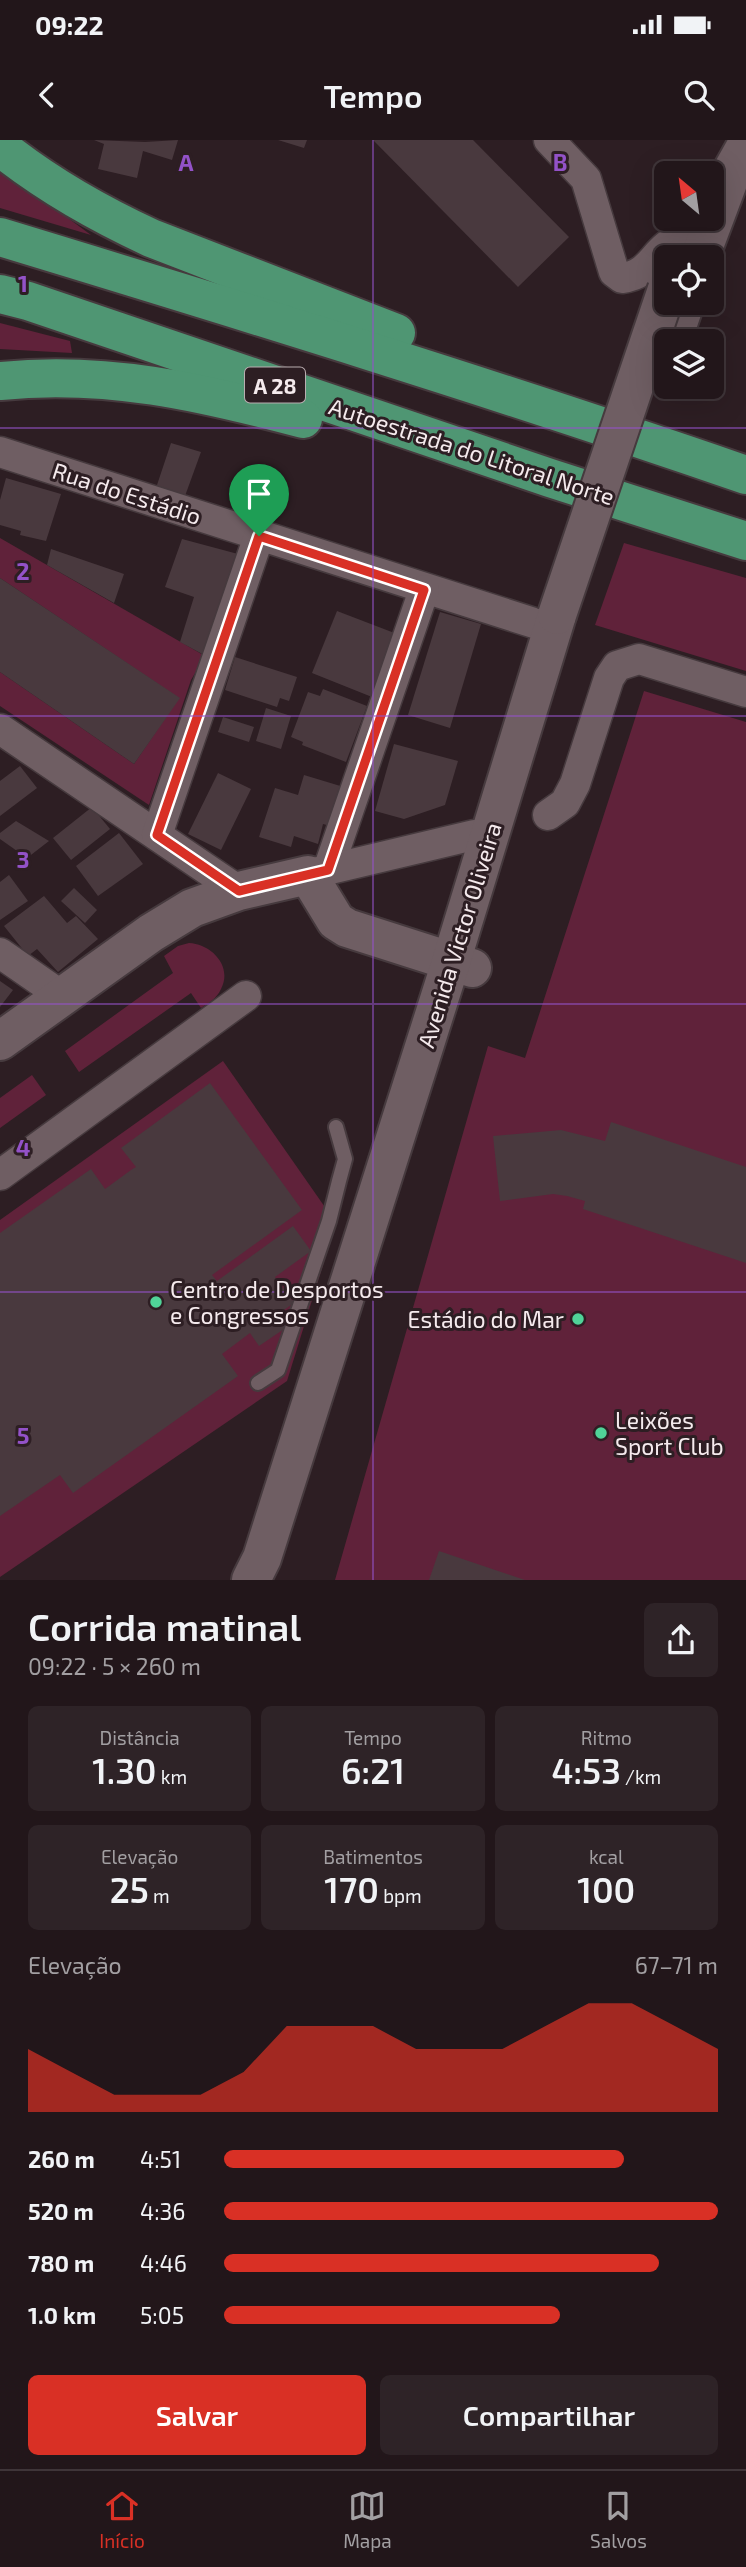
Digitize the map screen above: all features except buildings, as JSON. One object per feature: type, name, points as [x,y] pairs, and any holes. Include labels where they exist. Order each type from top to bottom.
[{"type":"highway","points":[[0,147],[77,201],[132,229],[357,320],[418,340],[600,424]]},
{"type":"highway","points":[[0,237],[600,424],[746,475]]},
{"type":"highway","name":"Autoestrada do Litoral Norte","points":[[0,294],[746,541]]},
{"type":"highway","points":[[0,381],[41,376],[105,379],[166,386],[550,478]]},
{"type":"street","points":[[549,140],[586,178],[610,261],[614,272],[622,278],[640,273],[672,240],[689,242],[746,146]]},
{"type":"street","points":[[718,161],[729,140]]},
{"type":"street","name":"Avenida Victor Oliveira","points":[[285,1580],[285,1567],[462,965],[556,620],[658,315]]},
{"type":"street","name":"Avenida Victor Oliveira","points":[[556,620],[654,388]]},
{"type":"street","name":"Rua do Estádio","points":[[0,452],[424,590],[556,620]]},
{"type":"street","points":[[157,835],[259,536]]},
{"type":"street","points":[[424,590],[318,872],[337,921],[347,928],[462,965]]},
{"type":"street","points":[[548,815],[565,803],[575,784],[609,678],[617,666],[639,659],[746,692]]},
{"type":"street","points":[[0,730],[239,891]]},
{"type":"street","points":[[0,1041],[151,933],[192,908],[239,891],[474,835]]},
{"type":"street","points":[[0,953],[62,996]]},
{"type":"street","name":"Avenida Victor Oliveira","points":[[250,1580],[262,1558],[462,965]]},
{"type":"street","points":[[0,1175],[246,996]]},
{"type":"lane","points":[[258,1383],[278,1370],[329,1221],[345,1159],[336,1127]]},
{"type":"shaded area","points":[[0,168],[91,235],[0,208]]},
{"type":"shaded area","points":[[0,323],[70,341],[72,353],[0,349]]},
{"type":"shaded area","points":[[0,538],[205,656],[191,680],[149,805],[0,706],[0,672],[134,764],[179,698],[0,578]]},
{"type":"shaded area","points":[[624,543],[746,578],[746,671],[595,625]]},
{"type":"shaded area","name":"Estádio do Mar","points":[[644,691],[746,722],[746,1580],[335,1580],[488,1046],[525,1058]]},
{"type":"shaded area","points":[[189,943],[205,947],[222,965],[224,980],[217,995],[201,1008],[191,993],[79,1072],[65,1051],[173,973],[164,956],[178,946]]},
{"type":"shaded area","name":"Centro de Desportos e Congressos","points":[[223,1061],[336,1223],[287,1381],[0,1577],[0,1220]]},
{"type":"shaded area","points":[[32,1075],[46,1095],[0,1128],[0,1098]]},
{"type":"place","name":"Centro de Desportos e Congressos","points":[[156,1302]]},
{"type":"place","name":"Estádio do Mar","points":[[578,1319]]},
{"type":"place","name":"Leixões Sport Club","points":[[601,1433]]},
{"type":"route","points":[[259,536],[424,590],[328,870],[239,891],[157,835],[259,536]]}]
